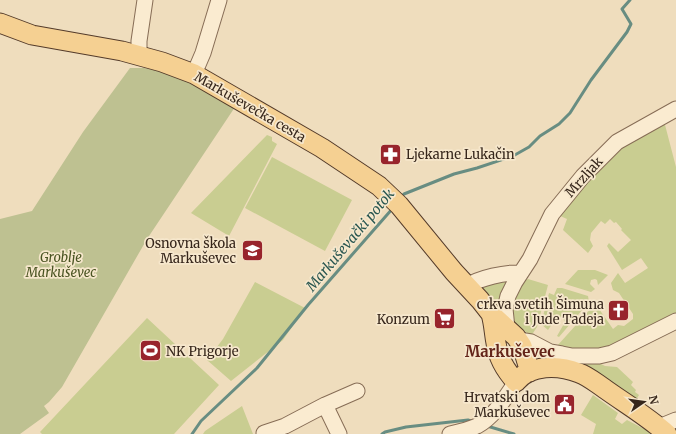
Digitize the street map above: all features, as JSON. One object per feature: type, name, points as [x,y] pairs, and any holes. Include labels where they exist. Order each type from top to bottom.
[{"type":"main road","name":"Markuševečka cesta","points":[[0,23],[32,35],[139,55],[194,74],[322,148],[379,186],[396,202],[491,314],[513,334]]},
{"type":"main road","points":[[491,314],[498,353],[503,366],[523,377]]},
{"type":"main road","points":[[496,343],[497,340],[504,335],[513,334],[523,377]]},
{"type":"main road","points":[[523,377],[542,368],[552,367],[580,373],[667,427]]},
{"type":"street","points":[[139,55],[138,41],[145,0]]},
{"type":"street","points":[[194,74],[203,53],[219,0]]},
{"type":"street","name":"Mrzljak","points":[[513,334],[505,316],[507,301],[511,290],[530,259],[552,214],[583,176],[617,142],[676,109]]},
{"type":"street","points":[[467,286],[479,280],[508,273],[521,273]]},
{"type":"street","points":[[513,334],[550,352],[572,356],[599,356],[612,353],[676,321]]},
{"type":"street","points":[[450,434],[482,422],[504,400],[523,377]]},
{"type":"street","points":[[264,433],[285,426],[325,405],[357,391]]},
{"type":"street","points":[[325,405],[339,434]]},
{"type":"green space","name":"Groblje Markuševec","points":[[130,68],[144,68],[177,75],[235,107],[147,239],[62,387],[44,406],[49,413],[20,434],[0,434],[0,219],[32,211],[83,132]]},
{"type":"green space","points":[[664,121],[676,167],[676,316],[620,343],[594,352],[557,346],[594,305],[597,306],[613,329],[618,325],[624,326],[633,319],[633,314],[619,293],[613,290],[611,283],[618,273],[625,283],[648,268],[641,258],[622,270],[607,246],[609,243],[618,252],[631,240],[621,230],[622,229],[616,222],[614,223],[610,219],[605,224],[601,221],[591,233],[590,240],[593,246],[588,253],[563,230],[567,219],[558,215],[614,151]]},
{"type":"green space","points":[[267,135],[272,137],[272,141],[277,144],[229,236],[191,213]]},
{"type":"green space","points":[[272,157],[352,200],[325,251],[245,208]]},
{"type":"green space","points":[[578,270],[595,270],[608,275],[598,285],[597,280],[591,280],[590,284],[595,289],[591,292],[565,284]]},
{"type":"green space","points":[[504,279],[507,284],[500,307],[481,286]]},
{"type":"green space","points":[[528,279],[548,285],[537,327],[531,336],[512,321],[510,308],[518,287],[521,283]]},
{"type":"green space","points":[[255,282],[305,308],[283,340],[231,381],[207,360],[223,339]]},
{"type":"green space","points":[[557,288],[562,288],[588,296],[589,302],[559,337],[557,336],[565,322],[562,317],[556,318],[548,330],[541,324],[549,293],[554,295]]},
{"type":"green space","name":"NK Prigorje","points":[[147,318],[219,385],[174,434],[42,434],[40,432]]},
{"type":"green space","points":[[582,361],[597,362],[605,366],[617,367],[633,382],[631,385],[636,390],[635,392],[639,395],[636,400],[582,365]]},
{"type":"green space","points":[[593,395],[618,413],[615,419],[622,424],[627,420],[654,434],[593,434],[596,424],[581,415]]},
{"type":"green space","points":[[242,406],[253,434],[203,434],[205,431]]},
{"type":"waterway","name":"Markuševački potok","points":[[401,197],[404,194],[454,174],[513,156],[529,147],[540,136],[559,124],[570,113],[591,80],[627,32],[631,24],[622,9],[630,0]]},
{"type":"waterway","name":"Markuševački potok","points":[[192,434],[201,421],[257,368],[308,305],[393,208]]},
{"type":"waterway","points":[[382,434],[406,427],[468,420],[474,422]]},
{"type":"waterway","points":[[487,426],[514,434]]},
{"type":"place","name":"Ljekarne Lukačin","points":[[390,154]]},
{"type":"place","name":"Osnovna škola Markuševec","points":[[252,250]]},
{"type":"place","name":"crkva svetih Šimuna i Jude Tadeja","points":[[619,311]]},
{"type":"place","name":"Konzum","points":[[445,319]]},
{"type":"place","name":"NK Prigorje","points":[[150,351]]},
{"type":"place","name":"Hrvatski dom Markuševec","points":[[565,404]]},
{"type":"district","name":"Markuševec","points":[[510,351]]}]
